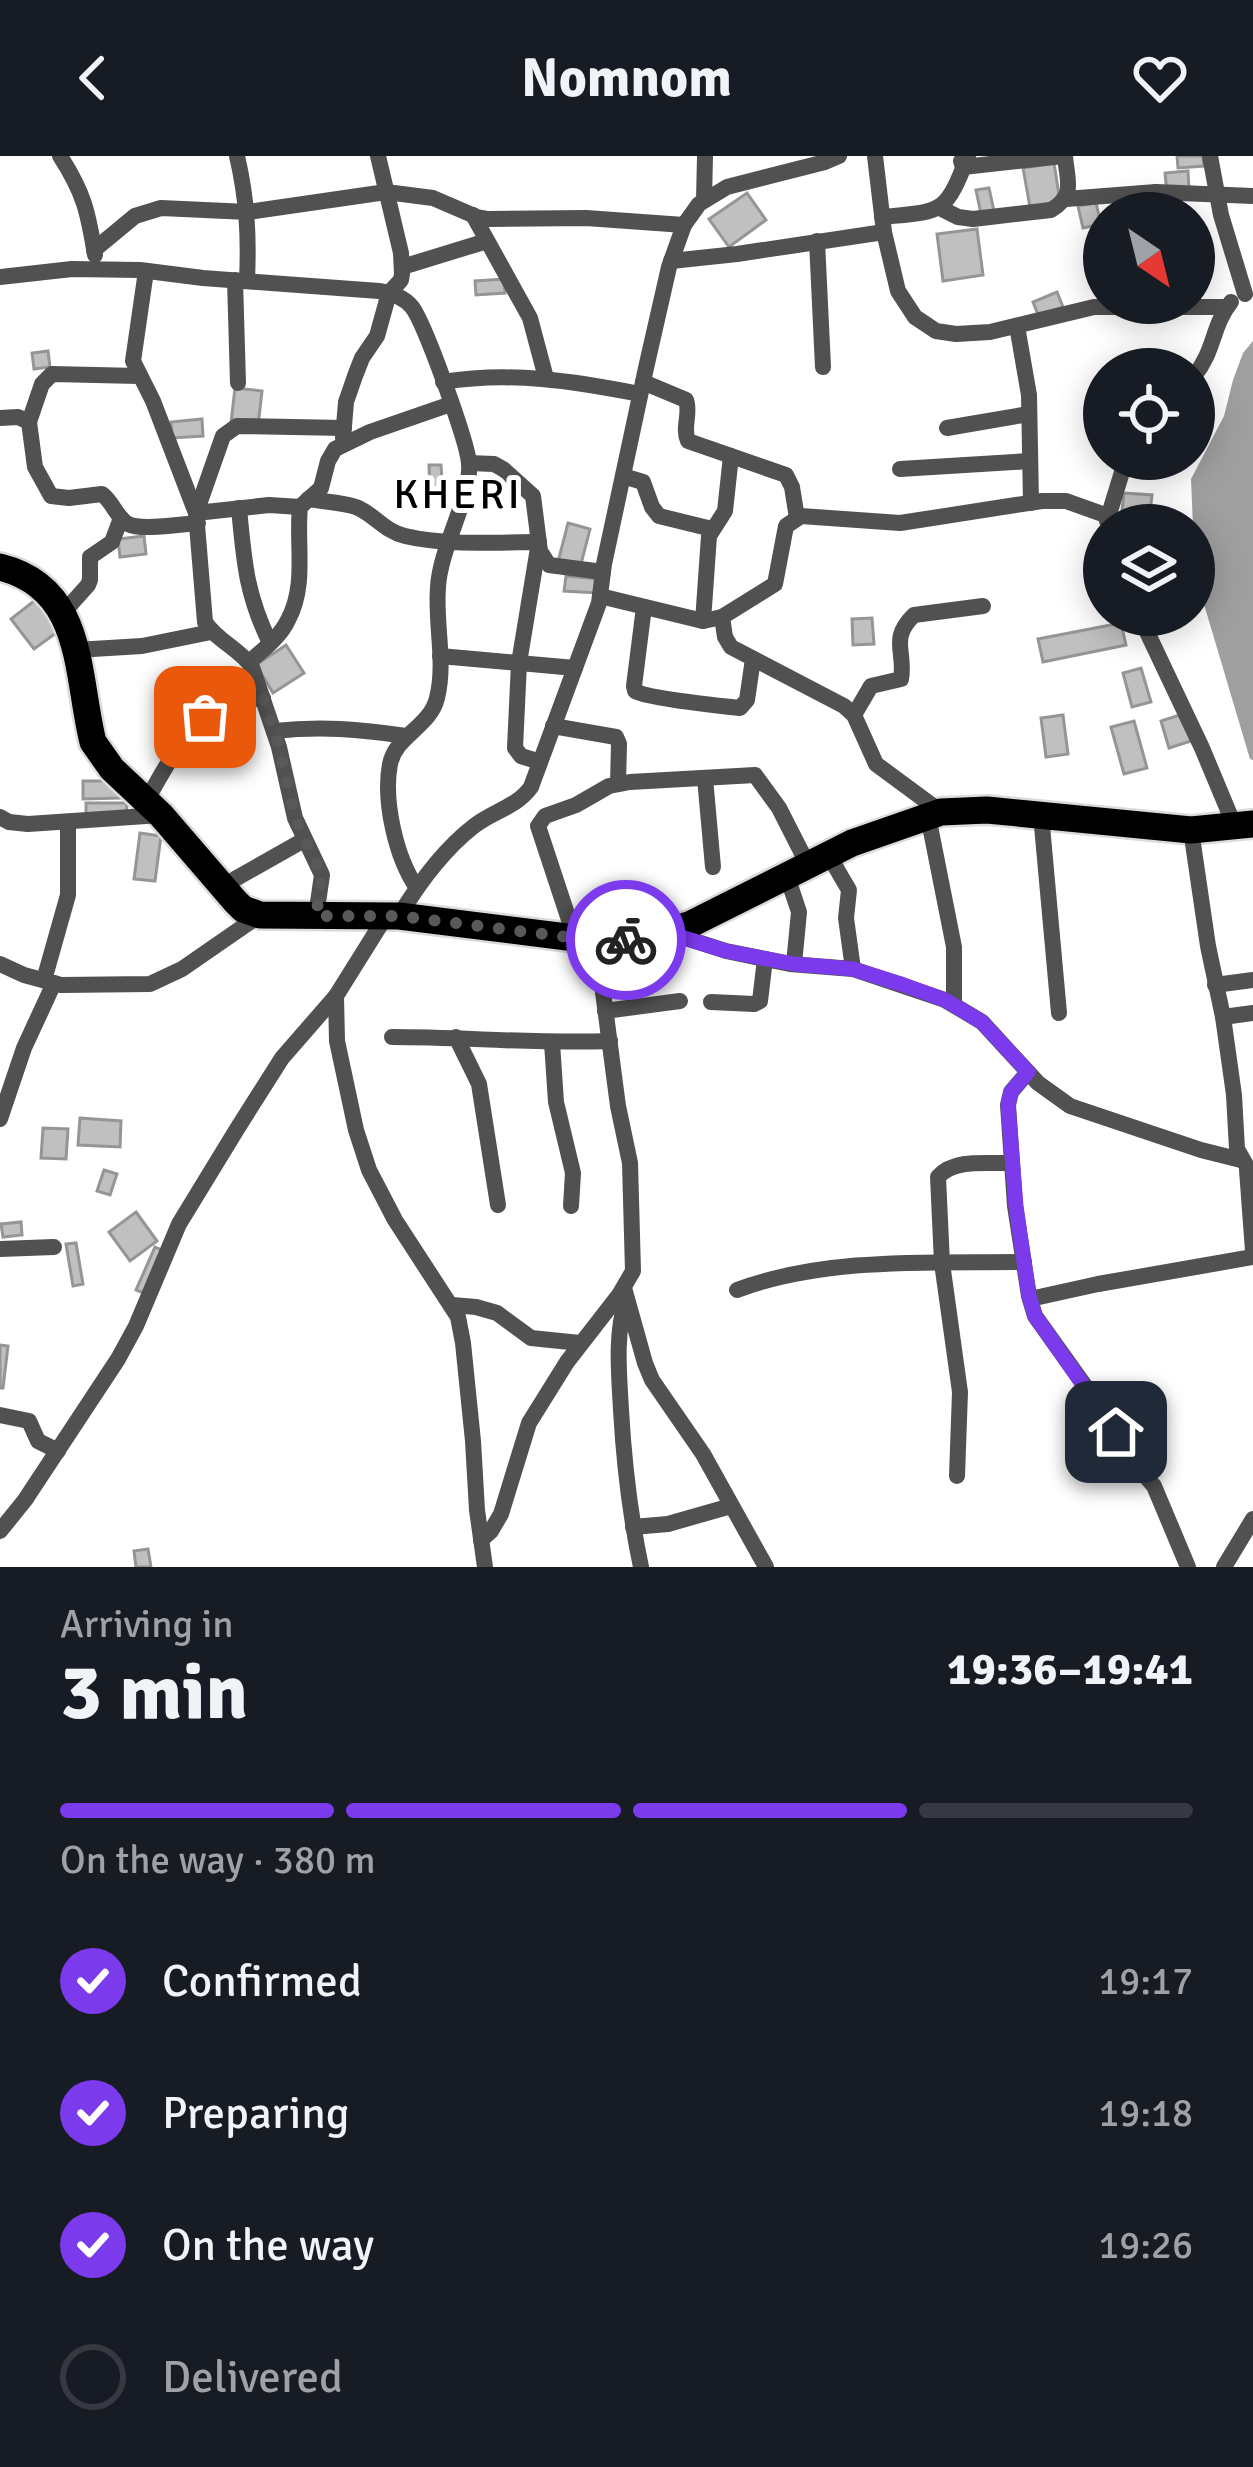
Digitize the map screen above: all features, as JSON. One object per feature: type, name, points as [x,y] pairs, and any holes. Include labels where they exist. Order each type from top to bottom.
[{"type":"highway","points":[[0,567],[35,582],[63,613],[76,650],[93,742],[112,769],[154,808],[243,909],[260,915],[393,916],[586,939],[648,938],[691,924],[808,865],[935,814],[987,810],[1191,830],[1244,826]]},
{"type":"street","points":[[60,156],[86,204],[98,269]]},
{"type":"street","points":[[237,156],[249,235],[241,280],[238,383]]},
{"type":"street","points":[[249,662],[290,618],[298,589],[304,503],[321,488],[331,454],[343,436],[346,402],[355,376],[376,336],[389,292],[401,280],[401,253],[377,156]]},
{"type":"street","points":[[704,200],[705,156]]},
{"type":"street","points":[[0,1531],[127,1342],[179,1224],[282,1058],[448,848],[527,792],[600,596],[642,388],[684,224],[704,200],[727,187],[839,156]]},
{"type":"street","points":[[875,156],[898,291],[925,326],[956,334],[1017,326],[1083,309]]},
{"type":"street","points":[[671,261],[817,241],[930,212],[952,195],[963,160],[1064,156],[1066,199],[1043,213],[973,219],[940,208]]},
{"type":"street","points":[[1210,156],[1216,194],[1249,293],[1222,313],[1210,348]]},
{"type":"street","points":[[94,250],[141,213],[182,208],[248,212],[386,192],[433,198],[488,219],[684,224]]},
{"type":"street","points":[[1216,194],[1253,196]]},
{"type":"street","points":[[1066,199],[1083,198]]},
{"type":"street","points":[[472,215],[530,318],[546,378]]},
{"type":"street","points":[[402,267],[487,241]]},
{"type":"street","points":[[817,241],[823,368]]},
{"type":"street","points":[[0,277],[72,268],[146,271],[389,292],[414,309],[469,463],[437,594],[438,696],[433,711],[406,736],[390,760],[395,840],[417,888]]},
{"type":"street","points":[[146,271],[133,362],[153,401],[197,518],[205,622],[249,662],[274,731],[295,818],[322,875],[316,916]]},
{"type":"street","points":[[1215,307],[1227,307]]},
{"type":"street","points":[[1017,326],[1026,365],[1031,503]]},
{"type":"street","points":[[139,376],[52,374],[42,384],[29,422],[35,467],[46,492],[57,498],[102,494],[121,518],[137,526],[239,508],[304,503],[359,508],[401,535],[447,541],[539,542]]},
{"type":"street","points":[[443,382],[507,375],[642,388],[686,400],[688,441],[786,475],[797,518]]},
{"type":"street","points":[[197,518],[224,436],[237,426],[343,436],[370,432],[451,404]]},
{"type":"street","points":[[947,428],[1029,414]]},
{"type":"street","points":[[0,418],[29,422]]},
{"type":"street","points":[[731,456],[725,511],[712,529],[707,552],[712,619],[727,642],[844,706],[854,715],[876,764],[935,814],[954,946],[954,1005]]},
{"type":"street","points":[[900,469],[1030,460]]},
{"type":"street","points":[[469,463],[494,464],[527,489],[535,503],[543,560],[549,565],[603,572]]},
{"type":"street","points":[[623,476],[644,482],[659,516],[712,529]]},
{"type":"street","points":[[600,596],[712,619],[775,584],[786,526],[797,518],[811,515],[900,523],[1031,503],[1066,501],[1083,509]]},
{"type":"street","points":[[239,508],[248,587],[270,643]]},
{"type":"street","points":[[63,613],[88,585],[90,557],[112,542],[121,518]]},
{"type":"street","points":[[539,542],[519,663],[515,748],[521,756],[540,762]]},
{"type":"street","points":[[854,715],[871,686],[901,679],[899,637],[914,615],[982,606]]},
{"type":"street","points":[[644,607],[634,686],[640,696],[740,708],[747,700],[753,659]]},
{"type":"street","points":[[76,650],[142,646],[212,632]]},
{"type":"street","points":[[1148,636],[1244,826]]},
{"type":"street","points":[[440,656],[574,668]]},
{"type":"street","points":[[0,817],[28,824],[68,822],[154,808],[176,752],[215,707],[263,698]]},
{"type":"street","points":[[554,726],[616,737],[617,784]]},
{"type":"street","points":[[274,731],[354,728],[406,736]]},
{"type":"street","points":[[540,820],[617,784],[760,777],[808,865],[849,890],[846,918],[853,969]]},
{"type":"street","points":[[704,778],[713,867]]},
{"type":"street","points":[[527,792],[540,820],[541,839],[586,939],[605,1011],[632,1180],[633,1271],[625,1293],[618,1369],[623,1452],[641,1567]]},
{"type":"street","points":[[1041,815],[1059,1013]]},
{"type":"street","points":[[0,1119],[49,982],[68,895],[68,822]]},
{"type":"street","points":[[1030,1299],[1253,1254],[1247,1169],[1237,1149],[1223,1017],[1191,830]]},
{"type":"street","points":[[235,879],[304,840]]},
{"type":"street","points":[[794,964],[808,865]]},
{"type":"street","points":[[0,964],[49,982],[136,985],[162,980],[260,915]]},
{"type":"street","points":[[668,933],[765,959],[853,969],[954,1005],[982,1022],[1028,1072],[1070,1106],[1247,1169]]},
{"type":"street","points":[[711,1002],[760,1001],[765,959]]},
{"type":"street","points":[[1215,985],[1253,980]]},
{"type":"street","points":[[335,996],[337,1041],[369,1170],[395,1220],[458,1317],[484,1567]]},
{"type":"street","points":[[605,1011],[680,1001]]},
{"type":"street","points":[[1223,1017],[1253,1012]]},
{"type":"street","points":[[456,1036],[479,1084],[498,1205]]},
{"type":"street","points":[[392,1037],[610,1041]]},
{"type":"street","points":[[552,1042],[556,1102],[573,1173],[571,1206]]},
{"type":"street","points":[[1028,1072],[1009,1098],[1012,1163],[1030,1299],[1040,1325],[1105,1414],[1129,1457],[1154,1486],[1188,1567]]},
{"type":"street","points":[[1234,1095],[1253,1095]]},
{"type":"street","points":[[957,1476],[958,1375],[942,1263],[938,1177],[955,1165],[1012,1163]]},
{"type":"street","points":[[0,1250],[54,1247]]},
{"type":"street","points":[[737,1290],[811,1269],[1024,1262]]},
{"type":"street","points":[[481,1540],[501,1514],[529,1423],[580,1343],[625,1293]]},
{"type":"street","points":[[625,1293],[652,1380],[703,1454],[766,1567]]},
{"type":"street","points":[[452,1305],[497,1313],[531,1338],[580,1343]]},
{"type":"street","points":[[0,1415],[29,1421],[38,1442],[58,1451]]},
{"type":"street","points":[[633,1527],[668,1524],[731,1506]]},
{"type":"street","points":[[1224,1567],[1253,1520]]},
{"type":"shaded area","points":[[1253,341],[1253,760],[1213,636],[1215,504],[1192,504],[1191,480],[1215,480],[1215,433],[1243,353]]},
{"type":"building","points":[[1177,156],[1203,156],[1204,166],[1178,168]]},
{"type":"building","points":[[1054,163],[1060,202],[1030,207],[1023,168]]},
{"type":"building","points":[[1188,171],[1189,190],[1167,192],[1165,173]]},
{"type":"building","points":[[989,188],[994,211],[981,214],[976,190]]},
{"type":"building","points":[[747,193],[766,220],[729,247],[709,219]]},
{"type":"building","points":[[977,229],[983,275],[943,281],[937,234]]},
{"type":"building","points":[[504,279],[505,293],[476,295],[475,281]]},
{"type":"building","points":[[1057,292],[1063,307],[1039,317],[1033,302]]},
{"type":"building","points":[[48,351],[50,367],[34,369],[32,353]]},
{"type":"building","points":[[235,388],[262,391],[258,426],[231,423]]},
{"type":"building","points":[[202,419],[203,436],[172,438],[171,422]]},
{"type":"building","points":[[429,465],[441,465],[443,494],[430,494]]},
{"type":"building","points":[[1124,493],[1152,495],[1151,504],[1123,504]]},
{"type":"building","points":[[568,523],[590,529],[580,568],[558,562]]},
{"type":"building","points":[[144,536],[146,554],[120,557],[118,539]]},
{"type":"building","points":[[566,576],[599,579],[598,593],[564,591]]},
{"type":"building","points":[[39,597],[63,628],[34,649],[11,619]]},
{"type":"building","points":[[872,618],[874,644],[853,645],[852,619]]},
{"type":"building","points":[[1083,630],[1083,636],[1124,636],[1126,645],[1043,662],[1038,639]]},
{"type":"building","points":[[286,645],[304,673],[273,693],[256,665]]},
{"type":"building","points":[[1141,668],[1151,702],[1132,707],[1123,673]]},
{"type":"building","points":[[1183,714],[1191,741],[1169,748],[1161,721]]},
{"type":"building","points":[[1063,715],[1068,754],[1046,757],[1041,718]]},
{"type":"building","points":[[1134,721],[1147,768],[1124,774],[1111,727]]},
{"type":"building","points":[[83,781],[120,781],[121,798],[83,799]]},
{"type":"building","points":[[86,803],[127,803],[126,818],[86,817]]},
{"type":"building","points":[[140,833],[161,836],[155,881],[134,879]]},
{"type":"building","points":[[80,1118],[121,1121],[120,1147],[78,1145]]},
{"type":"building","points":[[43,1128],[68,1129],[66,1159],[41,1158]]},
{"type":"building","points":[[104,1170],[117,1174],[110,1195],[97,1191]]},
{"type":"building","points":[[136,1212],[157,1241],[130,1261],[109,1232]]},
{"type":"building","points":[[21,1222],[22,1235],[3,1237],[1,1224]]},
{"type":"building","points":[[76,1243],[83,1284],[73,1286],[66,1244]]},
{"type":"building","points":[[155,1247],[164,1251],[146,1294],[136,1290]]},
{"type":"building","points":[[0,1345],[8,1346],[3,1388],[0,1388]]},
{"type":"building","points":[[148,1549],[151,1567],[136,1567],[134,1551]]},
{"type":"way so far","points":[[205,717],[225,703],[263,698],[295,818],[322,875],[316,916],[399,916],[626,940]]},
{"type":"district","name":"KHERI","points":[[458,493]]},
{"type":"route","points":[[626,940],[668,933],[726,951],[853,969],[945,1000],[982,1022],[1000,1040],[1028,1072],[1011,1092],[1008,1105],[1029,1296],[1040,1325],[1116,1432]]}]
